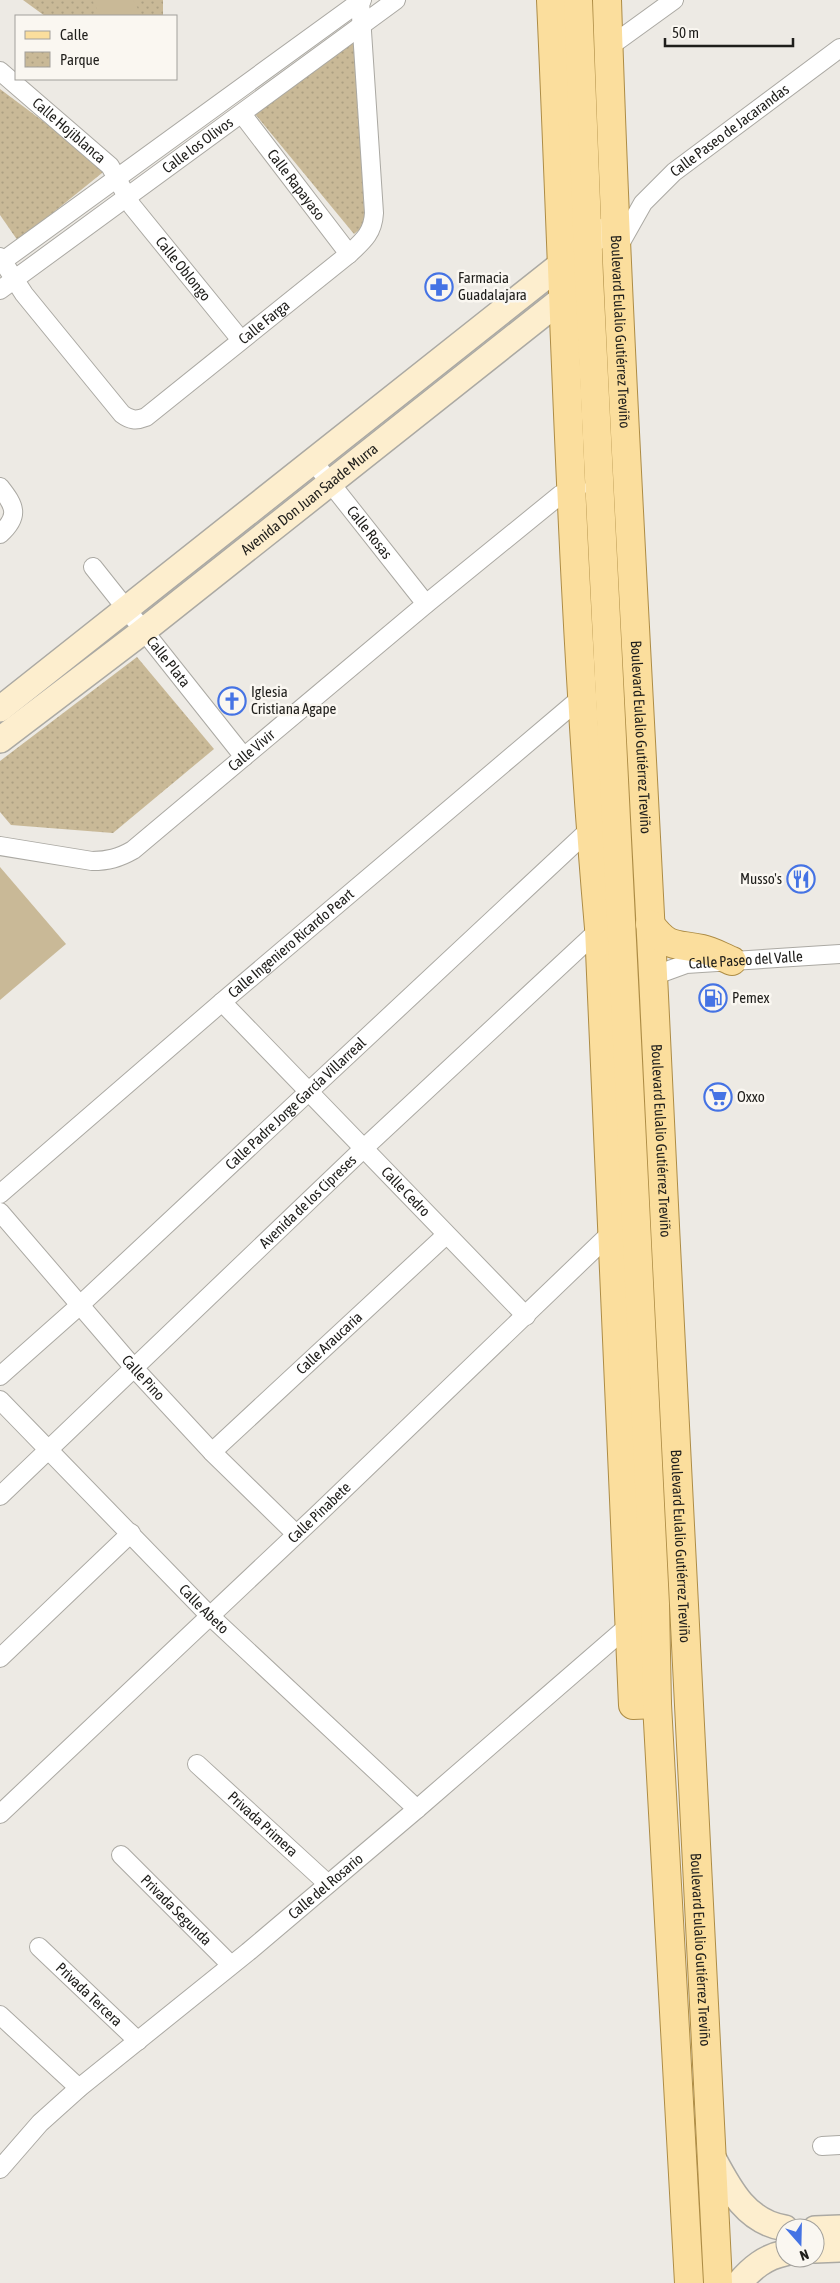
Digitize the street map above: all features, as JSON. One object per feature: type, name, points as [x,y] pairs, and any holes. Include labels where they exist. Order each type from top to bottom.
[{"type":"main road","points":[[551,0],[571,490],[590,829],[598,928],[610,1234],[633,1705],[657,1704]]},
{"type":"main road","name":"Boulevard Eulalio Gutiérrez Treviño","points":[[578,0],[589,277],[655,1604],[657,1704],[689,2283]]},
{"type":"main road","name":"Boulevard Eulalio Gutiérrez Treviño","points":[[607,0],[623,225],[616,252],[653,976],[681,1602],[718,2283]]},
{"type":"main road","points":[[650,924],[666,941],[677,946],[703,949],[732,961]]},
{"type":"main road","points":[[628,1038],[637,994],[653,976]]},
{"type":"street","name":"Calle los Olivos","points":[[1,260],[361,0]]},
{"type":"street","name":"Calle Farga","points":[[1,260],[7,285],[76,359],[122,414],[129,419],[138,420],[146,417],[349,254],[368,236],[373,221],[361,0]]},
{"type":"street","name":"Calle los Olivos","points":[[7,285],[396,0]]},
{"type":"street","points":[[609,47],[674,0]]},
{"type":"street","name":"Calle Paseo de Jacarandas","points":[[623,225],[651,192],[674,172],[840,48]]},
{"type":"street","name":"Calle Hojiblanca","points":[[0,71],[98,152],[118,177],[128,197]]},
{"type":"street","name":"Calle Rapayaso","points":[[242,114],[349,254]]},
{"type":"street","name":"Calle Oblongo","points":[[128,197],[139,214],[241,340]]},
{"type":"street","name":"Avenida Don Juan Saade Murra","points":[[0,709],[563,264],[588,242],[623,225]]},
{"type":"street","name":"Avenida Don Juan Saade Murra","points":[[0,740],[142,632],[589,277],[616,252]]},
{"type":"street","name":"Calle Rosas","points":[[313,461],[426,604]]},
{"type":"street","name":"Calle Vivir","points":[[0,846],[92,861],[106,862],[120,858],[133,850],[426,604],[560,496],[571,490],[599,484]]},
{"type":"street","points":[[0,487],[9,499],[14,517],[11,524],[0,534]]},
{"type":"street","name":"Calle Plata","points":[[93,567],[142,632],[244,757]]},
{"type":"street","name":"Calle Ingeniero Ricardo Peart","points":[[0,1194],[222,1002],[583,696]]},
{"type":"street","name":"Calle Padre Jorge García Villarreal","points":[[0,1376],[79,1306],[590,829]]},
{"type":"street","name":"Avenida de los Cipreses","points":[[0,1496],[363,1149],[598,928],[622,914]]},
{"type":"street","name":"Calle Paseo del Valle","points":[[653,976],[686,964],[840,954]]},
{"type":"street","name":"Calle Cedro","points":[[222,1002],[526,1316]]},
{"type":"street","name":"Calle Pinabete","points":[[0,1814],[636,1210]]},
{"type":"street","name":"Calle Pino","points":[[0,1212],[134,1368],[212,1452],[296,1534]]},
{"type":"street","name":"Calle Araucaria","points":[[212,1452],[446,1235]]},
{"type":"street","name":"Calle Abeto","points":[[0,1400],[209,1615],[417,1809]]},
{"type":"street","points":[[0,1658],[131,1533]]},
{"type":"street","name":"Calle del Rosario","points":[[0,2169],[40,2123],[79,2088],[328,1884],[655,1604]]},
{"type":"street","name":"Privada Primera","points":[[196,1764],[328,1884]]},
{"type":"street","name":"Privada Segunda","points":[[121,1855],[231,1965]]},
{"type":"street","name":"Privada Tercera","points":[[39,1947],[138,2041]]},
{"type":"street","points":[[0,2015],[79,2088]]},
{"type":"street","points":[[822,2146],[840,2146]]},
{"type":"street","points":[[711,2154],[730,2189],[750,2213],[764,2222],[775,2225]]},
{"type":"street","points":[[825,2229],[840,2228]]},
{"type":"street","points":[[825,2250],[840,2249]]},
{"type":"street","points":[[739,2283],[750,2270],[762,2261],[775,2256]]},
{"type":"green space","points":[[23,0],[163,0],[163,15],[44,15]]},
{"type":"green space","points":[[92,0],[133,0],[141,15],[100,15]]},
{"type":"green space","points":[[354,37],[365,225],[354,234],[255,114]]},
{"type":"green space","points":[[0,89],[107,169],[18,241],[0,215]]},
{"type":"green space","points":[[137,657],[214,749],[113,833],[11,825],[0,812],[0,761]]},
{"type":"green space","points":[[0,867],[66,944],[0,1000]]},
{"type":"place","name":"Farmacia Guadalajara","points":[[439,287]]},
{"type":"place","name":"Iglesia Cristiana Agape","points":[[232,701]]},
{"type":"place","name":"Musso's","points":[[801,879]]},
{"type":"place","name":"Pemex","points":[[713,998]]},
{"type":"place","name":"Oxxo","points":[[718,1097]]}]
